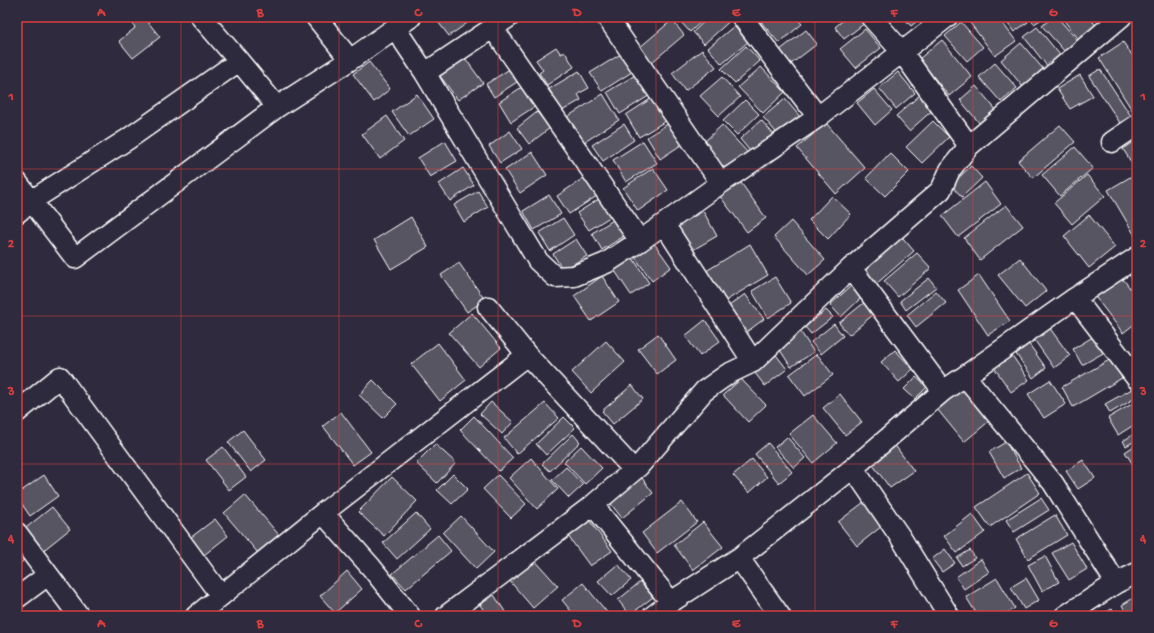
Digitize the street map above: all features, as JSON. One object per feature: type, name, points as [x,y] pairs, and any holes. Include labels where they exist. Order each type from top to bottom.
[{"type":"street","points":[[201,17],[277,107]]},
{"type":"street","points":[[316,17],[350,60]]},
{"type":"street","points":[[17,182],[24,207],[75,258],[277,107],[350,60],[411,17]]},
{"type":"street","points":[[607,17],[721,183]]},
{"type":"street","points":[[742,17],[818,117]]},
{"type":"street","points":[[871,17],[902,52],[969,146]]},
{"type":"street","points":[[395,28],[425,73],[538,261],[556,277],[574,276],[606,263],[640,242],[721,183],[818,117],[947,17]]},
{"type":"street","points":[[446,616],[592,505],[639,466],[704,390],[728,374],[753,362],[851,268],[941,190],[950,170],[969,146],[1121,17]]},
{"type":"street","points":[[425,73],[501,22],[640,242]]},
{"type":"street","points":[[24,207],[128,139],[239,61]]},
{"type":"street","points":[[1112,142],[1137,126]]},
{"type":"street","points":[[664,224],[753,362]]},
{"type":"street","points":[[653,616],[671,602],[739,558],[853,468],[943,391],[1075,298],[1137,257]]},
{"type":"street","points":[[851,268],[943,391]]},
{"type":"street","points":[[1075,298],[1137,379]]},
{"type":"street","points":[[488,307],[527,355],[634,470]]},
{"type":"street","points":[[196,616],[323,513],[527,355]]},
{"type":"street","points":[[965,376],[1053,483],[1116,583]]},
{"type":"street","points":[[17,412],[60,377],[221,596]]},
{"type":"street","points":[[853,468],[901,538],[949,616]]},
{"type":"street","points":[[592,505],[671,602]]},
{"type":"street","points":[[323,513],[371,567],[410,616]]},
{"type":"street","points":[[17,533],[79,616]]},
{"type":"street","points":[[739,558],[780,616]]},
{"type":"street","points":[[1065,616],[1116,583],[1137,573]]},
{"type":"street","points":[[17,598],[48,575]]},
{"type":"building","points":[[137,17],[144,17],[160,37],[133,58],[119,41],[135,28],[132,21]]},
{"type":"building","points":[[467,17],[470,21],[449,36],[435,18]]},
{"type":"building","points":[[683,17],[706,17],[690,32],[679,20]]},
{"type":"building","points":[[709,17],[733,18],[704,44],[693,32]]},
{"type":"building","points":[[768,17],[796,17],[802,24],[779,43],[761,22]]},
{"type":"building","points":[[847,17],[860,17],[865,23],[844,39],[835,27]]},
{"type":"building","points":[[903,17],[922,17],[911,26]]},
{"type":"building","points":[[969,17],[998,17],[1016,41],[995,56],[967,19]]},
{"type":"building","points":[[1003,17],[1025,17],[1028,22],[1014,32]]},
{"type":"building","points":[[1030,17],[1045,17],[1034,24]]},
{"type":"building","points":[[1052,17],[1057,17],[1079,42],[1066,53],[1042,26]]},
{"type":"building","points":[[1061,17],[1089,17],[1098,28],[1081,42]]},
{"type":"building","points":[[672,20],[684,35],[651,63],[639,48]]},
{"type":"building","points":[[961,22],[983,47],[967,61],[945,36]]},
{"type":"building","points":[[734,26],[748,42],[722,64],[708,48]]},
{"type":"building","points":[[1037,27],[1060,55],[1047,66],[1024,37]]},
{"type":"building","points":[[865,29],[881,48],[856,68],[840,49]]},
{"type":"building","points":[[806,30],[817,44],[791,64],[780,50]]},
{"type":"building","points":[[942,40],[972,77],[949,96],[919,59]]},
{"type":"building","points":[[1123,42],[1137,62],[1137,107],[1132,110],[1099,58]]},
{"type":"building","points":[[1021,43],[1044,70],[1023,87],[1001,60]]},
{"type":"building","points":[[746,46],[760,61],[735,83],[721,69]]},
{"type":"building","points":[[556,47],[561,54],[565,52],[574,67],[547,85],[539,73],[543,70],[536,60]]},
{"type":"building","points":[[702,50],[716,67],[685,91],[672,73]]},
{"type":"building","points":[[624,52],[635,70],[602,91],[590,73]]},
{"type":"building","points":[[465,58],[483,83],[458,100],[440,76]]},
{"type":"building","points":[[369,62],[390,89],[374,102],[353,74]]},
{"type":"building","points":[[995,63],[1017,88],[1001,102],[979,77]]},
{"type":"building","points":[[513,67],[520,80],[494,97],[486,84]]},
{"type":"building","points":[[761,67],[785,92],[763,113],[738,87]]},
{"type":"building","points":[[1100,69],[1131,116],[1120,123],[1089,76]]},
{"type":"building","points":[[579,71],[589,88],[578,94],[581,100],[562,111],[549,89]]},
{"type":"building","points":[[642,71],[655,92],[620,114],[607,92]]},
{"type":"building","points":[[898,72],[915,93],[896,109],[879,88]]},
{"type":"building","points":[[1080,75],[1093,96],[1070,109],[1057,89]]},
{"type":"building","points":[[722,77],[740,97],[719,116],[700,96]]},
{"type":"building","points":[[525,85],[537,105],[511,122],[499,102]]},
{"type":"building","points":[[976,86],[997,111],[981,125],[960,100]]},
{"type":"building","points":[[874,89],[892,110],[875,125],[857,103]]},
{"type":"building","points":[[417,94],[434,119],[409,136],[392,112]]},
{"type":"building","points":[[603,94],[619,120],[583,143],[567,117]]},
{"type":"building","points":[[921,94],[935,108],[909,131],[896,116]]},
{"type":"building","points":[[655,96],[669,119],[639,137],[626,115]]},
{"type":"building","points":[[785,99],[801,118],[780,137],[763,117]]},
{"type":"building","points":[[745,100],[759,114],[737,135],[723,121]]},
{"type":"building","points":[[537,112],[550,128],[529,144],[517,128]]},
{"type":"building","points":[[387,116],[404,141],[380,159],[362,134]]},
{"type":"building","points":[[761,120],[776,137],[754,156],[740,139]]},
{"type":"building","points":[[933,121],[949,137],[922,163],[906,147]]},
{"type":"building","points":[[671,122],[684,143],[660,159],[647,137]]},
{"type":"building","points":[[826,123],[865,168],[836,194],[797,148]]},
{"type":"building","points":[[624,124],[634,140],[603,161],[592,145]]},
{"type":"building","points":[[722,125],[750,155],[730,174],[702,144]]},
{"type":"building","points":[[1060,125],[1075,142],[1033,178],[1018,161]]},
{"type":"building","points":[[510,131],[522,149],[500,163],[489,146]]},
{"type":"building","points":[[1137,140],[1137,169],[1136,170],[1123,149]]},
{"type":"building","points":[[445,141],[457,161],[430,177],[418,158]]},
{"type":"building","points":[[643,141],[657,163],[626,182],[613,160]]},
{"type":"building","points":[[1075,147],[1093,168],[1060,196],[1042,175]]},
{"type":"building","points":[[532,152],[547,175],[520,193],[505,170]]},
{"type":"building","points":[[890,153],[909,172],[885,196],[866,178]]},
{"type":"building","points":[[971,166],[982,178],[962,197],[951,185]]},
{"type":"building","points":[[463,168],[474,185],[450,201],[439,184]]},
{"type":"building","points":[[653,168],[668,190],[638,211],[623,188]]},
{"type":"building","points":[[1137,173],[1137,239],[1108,190]]},
{"type":"building","points":[[588,175],[600,194],[569,214],[557,196]]},
{"type":"building","points":[[1087,175],[1105,196],[1072,224],[1054,203]]},
{"type":"building","points":[[739,180],[766,218],[747,232],[719,195]]},
{"type":"building","points":[[985,182],[1001,204],[958,237],[942,216]]},
{"type":"building","points":[[478,191],[488,207],[464,222],[454,205]]},
{"type":"building","points":[[549,195],[561,214],[534,230],[523,211]]},
{"type":"building","points":[[832,196],[851,214],[828,239],[809,220]]},
{"type":"building","points":[[602,197],[613,215],[589,230],[577,213]]},
{"type":"building","points":[[1006,205],[1023,226],[980,260],[964,238]]},
{"type":"building","points":[[703,211],[717,236],[691,251],[677,226]]},
{"type":"building","points":[[1089,215],[1115,247],[1089,268],[1064,236]]},
{"type":"building","points":[[411,217],[428,247],[391,269],[374,240]]},
{"type":"building","points":[[563,218],[574,235],[550,251],[539,233]]},
{"type":"building","points":[[615,219],[626,235],[602,250],[592,233]]},
{"type":"building","points":[[791,221],[825,260],[808,275],[774,237]]},
{"type":"building","points":[[902,237],[914,251],[875,285],[863,271]]},
{"type":"building","points":[[576,239],[587,256],[563,270],[553,254]]},
{"type":"building","points":[[651,239],[671,267],[652,281],[632,253]]},
{"type":"building","points":[[750,244],[768,275],[722,303],[703,273]]},
{"type":"building","points":[[917,253],[931,268],[898,297],[884,281]]},
{"type":"building","points":[[631,255],[649,283],[631,295],[613,268]]},
{"type":"building","points":[[1020,258],[1046,291],[1025,308],[998,275]]},
{"type":"building","points":[[459,263],[485,300],[467,312],[441,275]]},
{"type":"building","points":[[1137,265],[1137,287],[1127,271]]},
{"type":"building","points":[[1119,274],[1137,297],[1137,322],[1123,333],[1093,294]]},
{"type":"building","points":[[979,275],[1010,321],[988,335],[958,290]]},
{"type":"building","points":[[602,276],[619,302],[591,321],[574,296]]},
{"type":"building","points":[[775,277],[791,303],[768,318],[752,291]]},
{"type":"building","points":[[929,278],[936,287],[906,310],[900,301]]},
{"type":"building","points":[[851,286],[861,298],[841,317],[830,305]]},
{"type":"building","points":[[936,291],[946,303],[916,327],[907,315]]},
{"type":"building","points":[[745,294],[764,319],[744,334],[725,309]]},
{"type":"building","points":[[865,302],[874,314],[849,335],[839,323]]},
{"type":"building","points":[[826,310],[833,317],[811,334],[805,327]]},
{"type":"building","points":[[472,313],[501,348],[479,367],[449,333]]},
{"type":"building","points":[[705,320],[720,341],[700,356],[685,336]]},
{"type":"building","points":[[834,324],[843,336],[821,354],[811,342]]},
{"type":"building","points":[[1049,327],[1070,356],[1054,368],[1033,338]]},
{"type":"building","points":[[800,331],[814,352],[791,367],[778,347]]},
{"type":"building","points":[[658,334],[676,360],[657,374],[638,349]]},
{"type":"building","points":[[1096,335],[1105,352],[1082,365],[1073,349]]},
{"type":"building","points":[[606,341],[625,362],[591,393],[572,372]]},
{"type":"building","points":[[438,343],[466,380],[440,401],[411,364]]},
{"type":"building","points":[[1029,344],[1046,368],[1033,378],[1016,354]]},
{"type":"building","points":[[895,350],[913,369],[899,382],[881,362]]},
{"type":"building","points":[[773,351],[787,369],[765,386],[751,368]]},
{"type":"building","points":[[817,354],[833,375],[805,396],[789,375]]},
{"type":"building","points":[[1011,354],[1029,380],[1011,392],[993,366]]},
{"type":"building","points":[[1111,359],[1122,378],[1073,407],[1062,387]]},
{"type":"building","points":[[916,377],[927,387],[915,399],[904,389]]},
{"type":"building","points":[[741,379],[766,405],[748,422],[723,395]]},
{"type":"building","points":[[373,380],[397,404],[383,418],[359,395]]},
{"type":"building","points":[[1050,380],[1066,404],[1044,418],[1028,394]]},
{"type":"building","points":[[632,385],[643,399],[613,424],[602,411]]},
{"type":"building","points":[[965,385],[993,418],[964,442],[937,409]]},
{"type":"building","points":[[1132,389],[1137,397],[1110,413],[1105,404]]},
{"type":"building","points":[[840,394],[862,422],[845,435],[823,408]]},
{"type":"building","points":[[1137,401],[1137,423],[1118,435],[1108,418]]},
{"type":"building","points":[[491,402],[513,422],[502,434],[480,414]]},
{"type":"building","points":[[545,403],[559,418],[517,454],[504,438]]},
{"type":"building","points":[[341,412],[371,452],[353,465],[323,426]]},
{"type":"building","points":[[813,415],[837,443],[813,463],[789,434]]},
{"type":"building","points":[[474,416],[513,458],[499,471],[460,430]]},
{"type":"building","points":[[564,417],[575,428],[546,455],[536,444]]},
{"type":"building","points":[[243,430],[266,460],[251,472],[228,442]]},
{"type":"building","points":[[1137,432],[1137,440],[1126,446],[1123,441]]},
{"type":"building","points":[[573,434],[580,442],[550,471],[542,464]]},
{"type":"building","points":[[787,437],[805,458],[794,468],[775,447]]},
{"type":"building","points":[[1006,442],[1021,468],[1004,478],[989,452]]},
{"type":"building","points":[[768,443],[792,472],[779,483],[755,454]]},
{"type":"building","points":[[435,444],[456,463],[437,483],[416,463]]},
{"type":"building","points":[[894,444],[914,471],[890,488],[870,461]]},
{"type":"building","points":[[1137,444],[1137,464],[1134,466],[1125,452]]},
{"type":"building","points":[[581,446],[602,468],[585,484],[564,462]]},
{"type":"building","points":[[223,447],[246,477],[229,490],[206,460]]},
{"type":"building","points":[[531,458],[558,489],[537,509],[509,478]]},
{"type":"building","points":[[752,459],[767,477],[749,493],[733,475]]},
{"type":"building","points":[[1083,460],[1095,478],[1078,489],[1066,471]]},
{"type":"building","points":[[566,467],[583,485],[569,498],[552,480]]},
{"type":"building","points":[[1027,473],[1040,493],[990,527],[976,507]]},
{"type":"building","points":[[453,474],[468,489],[452,504],[437,490]]},
{"type":"building","points":[[639,474],[653,493],[622,518],[607,499]]},
{"type":"building","points":[[44,475],[58,496],[30,516],[17,497],[17,494]]},
{"type":"building","points":[[498,475],[526,504],[511,518],[483,489]]},
{"type":"building","points":[[392,477],[417,501],[384,536],[358,512]]},
{"type":"building","points":[[245,495],[279,535],[258,553],[224,513]]},
{"type":"building","points":[[1041,498],[1049,510],[1014,532],[1006,520]]},
{"type":"building","points":[[682,502],[697,522],[657,553],[642,533]]},
{"type":"building","points":[[864,502],[882,526],[857,546],[838,522]]},
{"type":"building","points":[[52,507],[70,529],[40,553],[22,531]]},
{"type":"building","points":[[416,513],[430,529],[397,559],[383,543]]},
{"type":"building","points":[[972,514],[985,532],[957,553],[944,536]]},
{"type":"building","points":[[1055,515],[1067,535],[1028,559],[1016,539]]},
{"type":"building","points":[[461,516],[494,552],[476,569],[443,533]]},
{"type":"building","points":[[586,516],[612,551],[590,566],[565,532]]},
{"type":"building","points":[[215,519],[228,536],[204,555],[190,538]]},
{"type":"building","points":[[703,522],[723,547],[693,570],[674,545]]},
{"type":"building","points":[[438,535],[451,551],[406,589],[392,574]]},
{"type":"building","points":[[1071,542],[1087,569],[1069,580],[1052,553]]},
{"type":"building","points":[[945,549],[955,563],[942,572],[932,559]]},
{"type":"building","points":[[970,550],[975,558],[962,566],[957,558]]},
{"type":"building","points":[[17,551],[24,560],[17,566]]},
{"type":"building","points":[[1045,556],[1059,582],[1042,591],[1028,565]]},
{"type":"building","points":[[532,557],[558,586],[533,608],[508,579]]},
{"type":"building","points":[[981,559],[989,572],[964,589],[956,577]]},
{"type":"building","points":[[618,564],[631,580],[612,596],[598,581]]},
{"type":"building","points":[[347,571],[362,589],[335,613],[320,596]]},
{"type":"building","points":[[997,578],[1015,608],[1003,616],[978,616],[966,597]]},
{"type":"building","points":[[1026,578],[1039,600],[1024,609],[1011,587]]},
{"type":"building","points":[[640,582],[653,597],[630,615],[618,600]]},
{"type":"building","points":[[583,583],[610,616],[575,616],[562,600]]},
{"type":"building","points":[[494,595],[508,616],[488,616],[480,605]]},
{"type":"building","points":[[1135,597],[1137,599],[1137,616],[1128,616],[1122,605]]},
{"type":"building","points":[[1112,609],[1115,616],[1099,616]]}]
